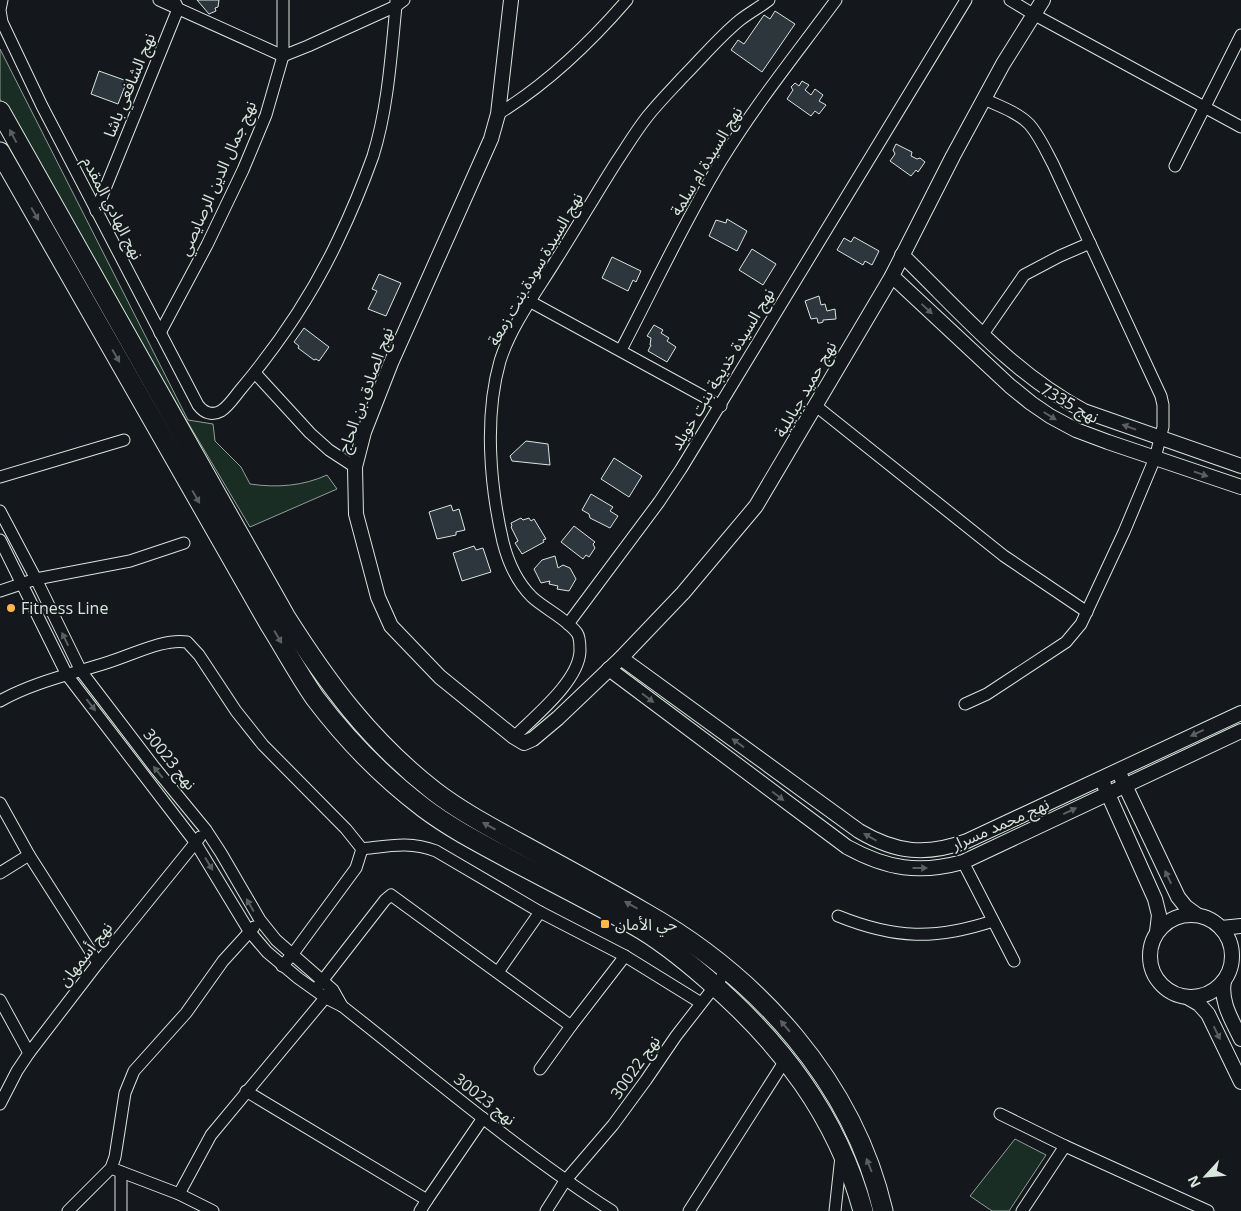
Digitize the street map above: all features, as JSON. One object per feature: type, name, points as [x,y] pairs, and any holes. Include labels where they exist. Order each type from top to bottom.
[{"type":"highway","points":[[0,111],[285,616],[321,672],[363,726],[396,760],[435,792],[470,816],[678,932],[756,994],[808,1054],[846,1113],[860,1142],[883,1211]]},
{"type":"highway","points":[[0,152],[5,165],[296,668],[315,697],[348,739],[384,776],[424,808],[461,833],[636,926],[670,948],[714,986],[762,1030],[786,1059],[810,1093],[842,1152],[864,1211]]},
{"type":"street","name":"نهج الهادي المقدم","points":[[2,0],[0,10],[7,35],[96,211],[202,410],[213,414],[220,412],[255,373]]},
{"type":"street","points":[[159,0],[177,4],[282,56],[308,46],[399,2]]},
{"type":"street","name":"نهج جمال الدين الرصايصي","points":[[160,333],[207,245],[243,170],[266,115],[282,56],[283,0]]},
{"type":"street","name":"نهج الصادق بن الحاج","points":[[511,0],[498,114],[488,147],[391,363],[364,432],[355,466],[356,514],[360,532],[378,596],[391,626],[440,677],[520,740]]},
{"type":"street","points":[[498,114],[523,99],[549,79],[627,0]]},
{"type":"street","name":"نهج السيدة سودة بنت زمعة","points":[[568,624],[532,597],[518,578],[504,547],[493,484],[492,410],[495,384],[501,360],[509,339],[531,302],[602,185],[647,117],[715,43],[740,20],[770,0]]},
{"type":"street","name":"نهج السيدة ام سلمة","points":[[621,350],[722,159],[836,0]]},
{"type":"street","name":"نهج السيدة خديجة بنت خويلد","points":[[568,624],[659,502],[721,406],[789,290],[966,0]]},
{"type":"street","points":[[1010,0],[1241,126]]},
{"type":"street","name":"نهج حميد جبايلية","points":[[520,740],[558,718],[621,658],[683,593],[748,518],[764,495],[892,276],[984,99],[1043,0]]},
{"type":"street","points":[[355,466],[330,450],[310,433],[255,373],[296,316],[338,241],[364,181],[385,105],[399,2]]},
{"type":"street","name":"نهج الشافعي باشا","points":[[96,211],[177,4]]},
{"type":"street","points":[[1175,166],[1241,35]]},
{"type":"street","points":[[965,704],[987,694],[1066,642],[1076,631],[1087,612],[1124,532],[1155,458],[1161,439],[1164,418],[1161,396],[1053,164],[1034,130],[1021,117],[984,99]]},
{"type":"street","points":[[983,334],[1024,275],[1090,243]]},
{"type":"street","name":"نهج 7335","points":[[902,255],[983,334],[1031,377],[1060,399],[1084,411],[1241,466]]},
{"type":"street","name":"نهج 7335","points":[[892,276],[1031,403],[1050,416],[1076,430],[1241,487]]},
{"type":"street","points":[[531,302],[721,406]]},
{"type":"street","points":[[816,406],[1004,556],[1087,612]]},
{"type":"street","points":[[0,477],[124,440]]},
{"type":"street","name":"نهج 30023","points":[[0,511],[81,671],[206,830],[260,921],[276,940],[322,980],[329,994],[342,1006],[565,1181],[612,1211]]},
{"type":"street","name":"نهج 30023","points":[[0,540],[67,675],[195,842],[249,931],[261,946],[282,966],[315,990],[329,994]]},
{"type":"street","points":[[0,591],[36,579],[130,561],[184,543]]},
{"type":"street","points":[[520,740],[576,671],[580,648],[578,634],[568,624]]},
{"type":"street","points":[[0,701],[22,689],[157,646],[179,640],[187,642],[199,655],[236,711],[263,745],[346,830],[362,850]]},
{"type":"street","name":"نهج محمد مسرار","points":[[621,658],[859,831],[875,841],[893,848],[912,851],[949,848],[967,842],[1241,713]]},
{"type":"street","name":"نهج محمد مسرار","points":[[609,669],[847,847],[865,857],[884,864],[904,868],[944,867],[963,862],[1241,732]]},
{"type":"street","points":[[1118,770],[1178,897],[1186,907],[1197,915]]},
{"type":"street","points":[[1101,778],[1155,899],[1159,915],[1157,932],[1150,949],[1152,968],[1156,977],[1169,991],[1187,997],[1199,1004],[1208,1014],[1241,1082]]},
{"type":"street","points":[[0,803],[29,855],[98,963]]},
{"type":"street","name":"نهج أسمهان","points":[[0,1104],[17,1071],[29,1053],[98,963],[206,830]]},
{"type":"street","points":[[362,850],[392,846],[422,846],[436,851],[540,912],[625,956],[701,1003]]},
{"type":"street","points":[[282,966],[356,868],[362,850]]},
{"type":"street","points":[[0,873],[29,855]]},
{"type":"street","points":[[963,862],[1014,961]]},
{"type":"street","points":[[315,990],[391,895],[571,1026]]},
{"type":"street","points":[[498,972],[540,912]]},
{"type":"street","points":[[1157,932],[1163,925],[1179,916],[1197,915],[1206,917],[1221,928],[1230,944],[1231,963]]},
{"type":"street","points":[[838,916],[863,926],[916,935],[943,934],[969,929],[993,920]]},
{"type":"street","points":[[121,1211],[115,1157],[125,1093],[134,1071],[186,1013],[223,961],[260,921]]},
{"type":"street","points":[[1221,928],[1241,926]]},
{"type":"street","points":[[1241,950],[1231,963],[1224,981],[1222,993],[1225,1005],[1241,1039]]},
{"type":"street","points":[[540,1069],[625,956]]},
{"type":"street","name":"نهج 30022","points":[[546,1211],[565,1181],[613,1125],[701,1003],[728,970]]},
{"type":"street","points":[[1187,997],[1204,995],[1224,981]]},
{"type":"street","points":[[179,1194],[211,1135],[329,994]]},
{"type":"street","points":[[0,1000],[29,1053]]},
{"type":"street","points":[[689,1211],[786,1059]]},
{"type":"street","points":[[246,1091],[427,1200]]},
{"type":"street","points":[[1000,1114],[1065,1146],[1208,1211]]},
{"type":"street","points":[[420,1211],[483,1118]]},
{"type":"street","points":[[1022,1211],[1065,1146]]},
{"type":"street","points":[[835,1211],[842,1152]]},
{"type":"street","points":[[116,1170],[179,1194],[212,1211]]},
{"type":"street","points":[[68,1211],[116,1170]]},
{"type":"green space","points":[[0,49],[188,420],[213,424],[215,441],[241,467],[250,484],[270,486],[299,484],[327,475],[337,489],[250,527],[93,263],[0,99]]},
{"type":"green space","points":[[1015,1139],[1046,1155],[1009,1211],[992,1211],[970,1196]]},
{"type":"building","points":[[197,0],[219,0],[218,7],[215,8],[216,11],[209,14]]},
{"type":"building","points":[[775,11],[795,24],[762,72],[731,50],[738,40],[744,44],[764,15],[770,19]]},
{"type":"building","points":[[99,71],[127,81],[118,104],[91,94]]},
{"type":"building","points":[[802,81],[809,85],[805,90],[811,95],[815,89],[823,95],[819,101],[826,105],[819,114],[815,111],[811,116],[787,99],[793,90],[791,87],[795,83],[799,86]]},
{"type":"building","points":[[896,144],[912,152],[911,156],[917,159],[920,158],[925,162],[918,172],[916,170],[911,176],[890,161],[895,154],[893,150]]},
{"type":"building","points":[[727,219],[747,231],[737,251],[709,236],[716,220],[726,223]]},
{"type":"building","points":[[854,237],[879,251],[872,265],[865,261],[863,265],[837,250],[844,238],[851,242]]},
{"type":"building","points":[[752,249],[776,264],[763,285],[739,270]]},
{"type":"building","points":[[612,257],[641,271],[636,282],[633,280],[628,291],[602,278]]},
{"type":"building","points":[[379,274],[401,283],[386,316],[368,309],[377,291],[372,289]]},
{"type":"building","points":[[819,296],[821,305],[825,304],[827,311],[835,309],[836,319],[823,320],[823,322],[818,323],[817,318],[811,319],[805,301]]},
{"type":"building","points":[[654,325],[663,330],[661,333],[669,338],[667,341],[676,347],[667,362],[648,351],[651,345],[651,338],[647,336]]},
{"type":"building","points":[[304,328],[329,347],[319,361],[314,360],[298,348],[299,346],[294,342]]},
{"type":"building","points":[[526,441],[548,444],[550,465],[512,461],[510,456]]},
{"type":"building","points":[[614,458],[642,476],[629,497],[601,479]]},
{"type":"building","points":[[591,494],[613,507],[610,511],[618,516],[610,528],[590,518],[589,514],[582,510]]},
{"type":"building","points":[[451,505],[453,511],[459,509],[465,530],[456,532],[456,535],[437,539],[429,512]]},
{"type":"building","points":[[521,518],[523,520],[529,518],[531,521],[534,519],[546,539],[522,554],[515,543],[518,541],[511,527],[511,523]]},
{"type":"building","points":[[574,526],[595,542],[593,544],[595,548],[589,557],[586,555],[583,559],[561,542]]},
{"type":"building","points":[[474,546],[476,550],[483,548],[491,572],[462,581],[453,553]]},
{"type":"building","points":[[555,556],[558,568],[563,565],[570,568],[576,579],[569,591],[557,589],[558,586],[549,584],[550,581],[541,583],[534,569],[542,560]]},
{"type":"place","name":"Fitness Line","points":[[11,608]]},
{"type":"place","name":"حي الأمان","points":[[605,924]]}]
